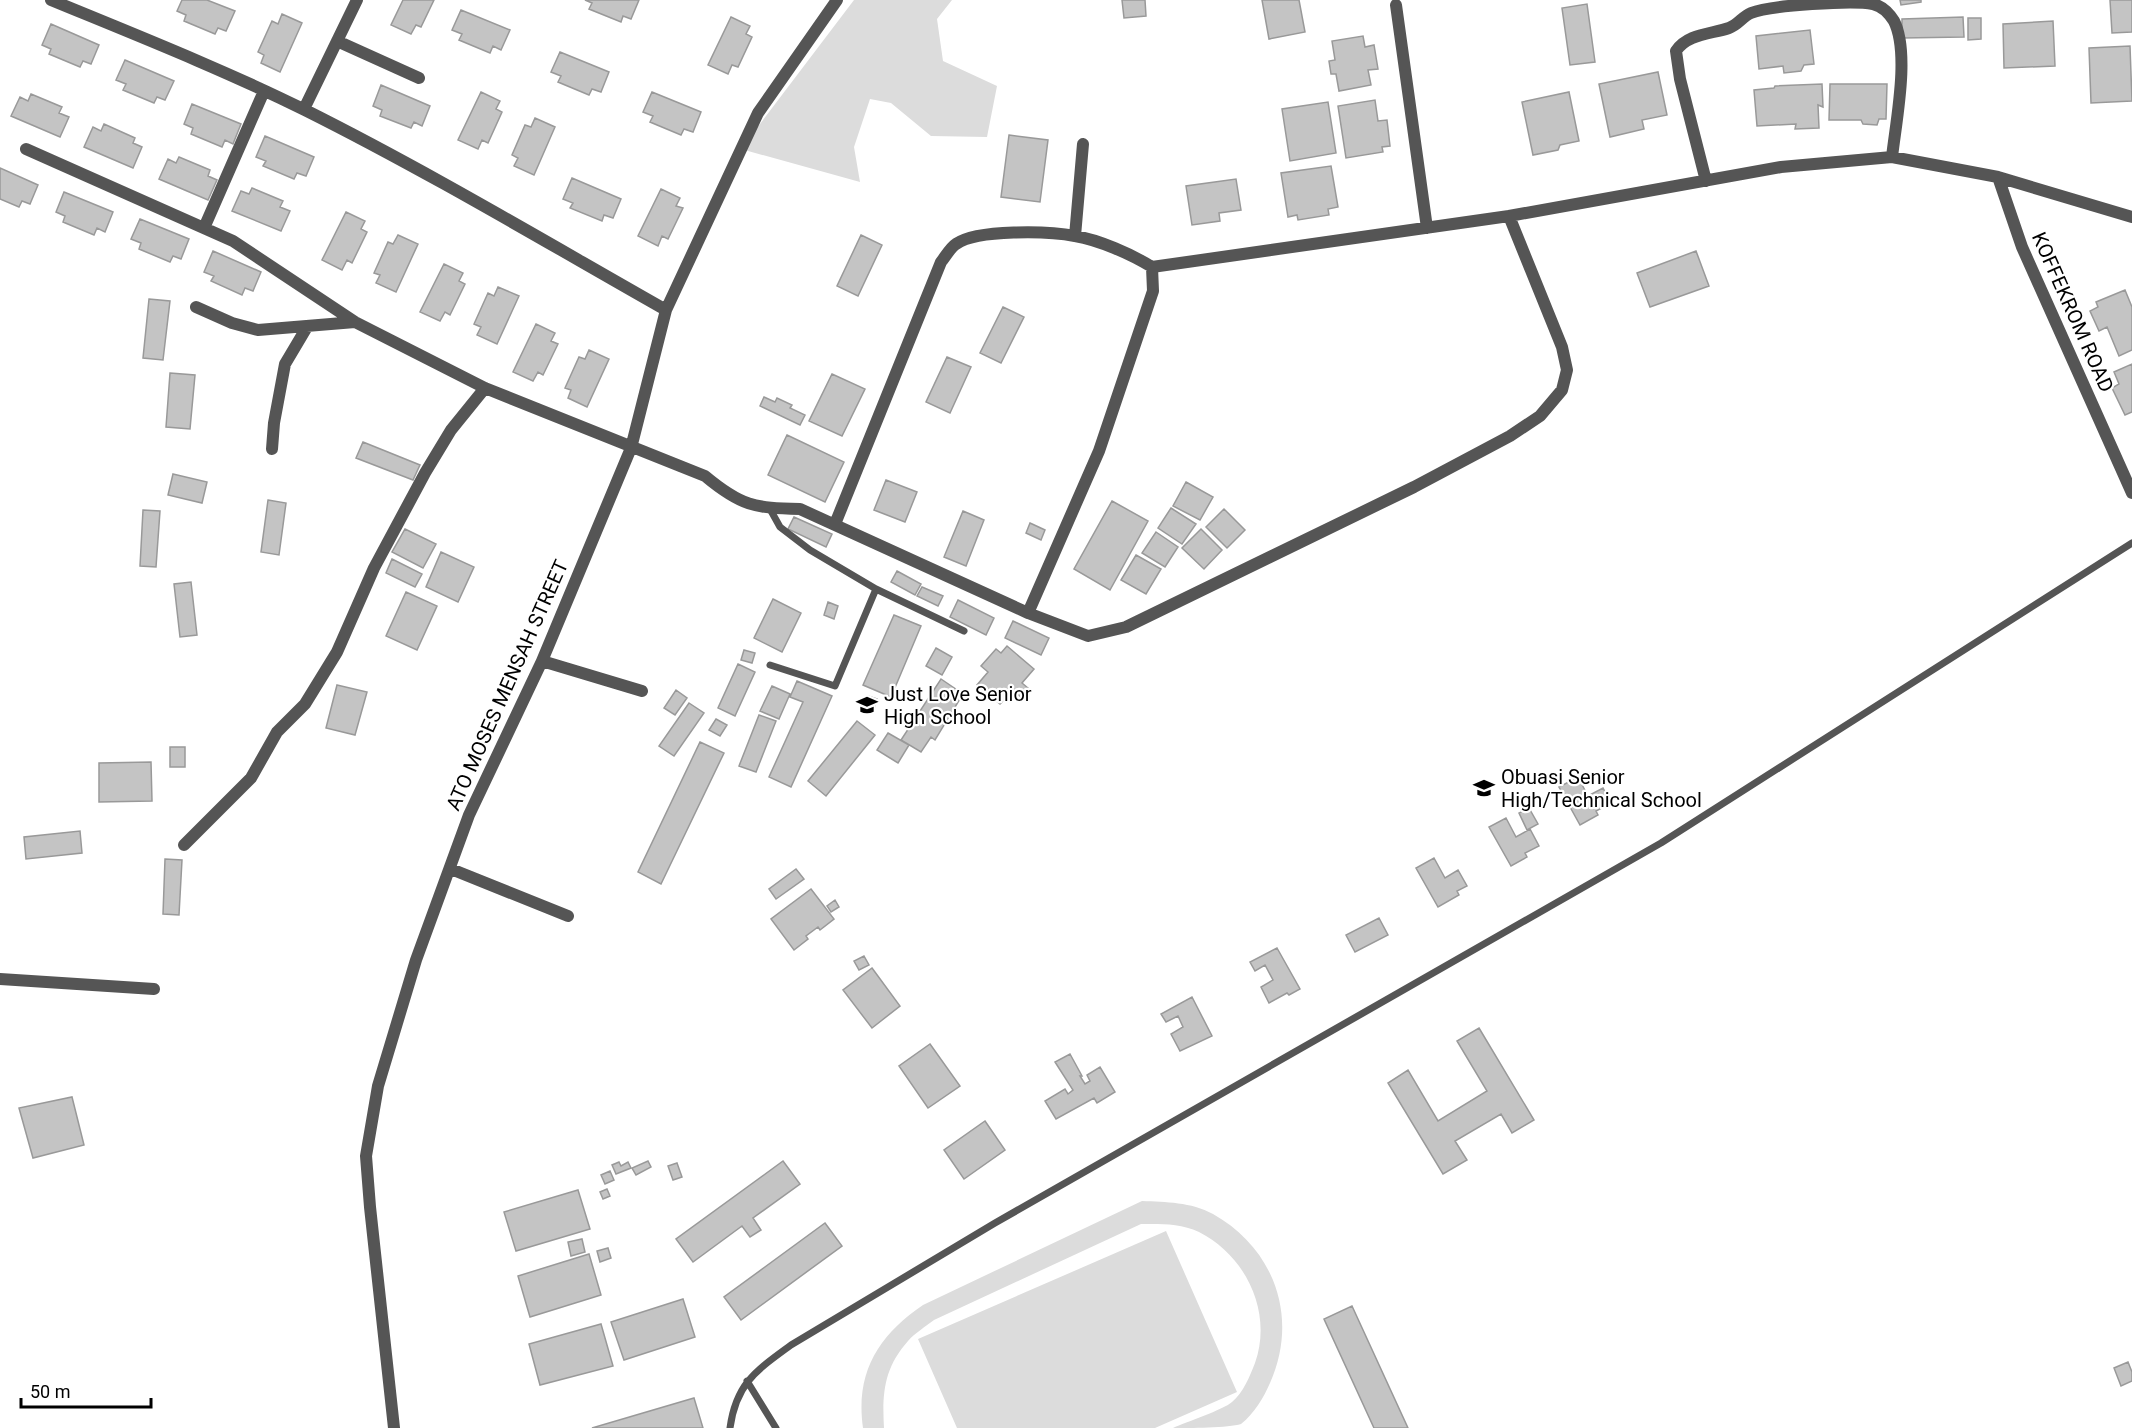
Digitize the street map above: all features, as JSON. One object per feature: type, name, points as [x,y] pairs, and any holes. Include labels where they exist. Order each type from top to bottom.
[{"type":"street","points":[[51,0],[162,46],[304,110],[475,202],[666,310]]},
{"type":"street","points":[[304,110],[357,0]]},
{"type":"street","name":"ATO MOSES MENSAH STREET","points":[[394,1428],[366,1156],[378,1086],[416,960],[469,815],[542,661],[631,448],[666,310],[758,113],[837,0]]},
{"type":"street","points":[[1706,181],[1680,78],[1676,51],[1681,43],[1731,28],[1748,14],[1765,9],[1853,2],[1874,4],[1884,9],[1893,21],[1901,50],[1892,157]]},
{"type":"street","points":[[1396,5],[1427,228]]},
{"type":"street","points":[[338,41],[419,78]]},
{"type":"street","points":[[204,228],[264,91]]},
{"type":"street","points":[[1075,236],[1083,144]]},
{"type":"street","points":[[26,149],[233,241],[355,322],[485,388],[705,476],[727,495],[744,503],[770,508],[800,508],[1028,613],[1088,636],[1126,627],[1414,487],[1510,436],[1540,416],[1562,390],[1568,370],[1562,347],[1509,216]]},
{"type":"street","points":[[835,524],[941,262],[956,244],[976,235],[1022,232],[1075,236],[1132,255],[1152,267],[1509,216],[1781,167],[1892,157],[1998,177],[2132,217]]},
{"type":"street","name":"KOFFEKROM ROAD","points":[[1998,177],[2022,247],[2132,493]]},
{"type":"street","points":[[1028,613],[1099,451],[1153,291],[1152,267]]},
{"type":"street","points":[[196,307],[258,330],[355,322]]},
{"type":"street","points":[[272,449],[274,423],[285,364],[307,327]]},
{"type":"street","points":[[184,845],[251,778],[277,732],[305,704],[337,652],[374,568],[425,473],[451,430],[485,388]]},
{"type":"street","points":[[542,661],[642,691]]},
{"type":"street","points":[[451,869],[568,916]]},
{"type":"street","points":[[0,979],[153,989]]},
{"type":"lane","points":[[770,508],[780,527],[810,550],[876,589],[964,631]]},
{"type":"lane","points":[[730,1428],[736,1401],[747,1381],[760,1368],[791,1345],[996,1223],[1661,843],[2132,543]]},
{"type":"lane","points":[[770,665],[835,686],[876,589]]},
{"type":"lane","points":[[747,1381],[776,1428]]},
{"type":"shaded area","points":[[854,0],[952,0],[937,19],[943,61],[997,86],[987,137],[931,136],[891,103],[870,99],[854,147],[860,182],[741,149]]},
{"type":"shaded area","points":[[1142,1201],[1187,1205],[1213,1214],[1252,1246],[1266,1266],[1276,1287],[1281,1310],[1282,1334],[1278,1359],[1262,1399],[1241,1424],[1173,1428],[1227,1405],[1240,1394],[1246,1384],[1260,1344],[1258,1305],[1251,1287],[1230,1255],[1216,1242],[1199,1232],[1163,1224],[1141,1224],[934,1320],[911,1338],[900,1351],[889,1371],[884,1392],[884,1428],[863,1428],[861,1408],[867,1372],[883,1342],[907,1317],[923,1305]]},
{"type":"shaded area","points":[[1166,1231],[1237,1392],[1155,1428],[957,1428],[918,1339]]},
{"type":"building","points":[[182,0],[207,0],[235,11],[226,31],[218,28],[215,34],[184,21],[186,15],[177,11]]},
{"type":"building","points":[[403,0],[434,0],[421,27],[416,25],[411,34],[391,25]]},
{"type":"building","points":[[585,0],[639,0],[631,19],[623,16],[621,22],[589,9],[592,3]]},
{"type":"building","points":[[1122,0],[1145,0],[1146,16],[1124,18]]},
{"type":"building","points":[[1262,0],[1299,0],[1305,32],[1269,39]]},
{"type":"building","points":[[1900,0],[1921,0],[1921,2],[1901,5]]},
{"type":"building","points":[[2110,0],[2132,0],[2132,32],[2112,33]]},
{"type":"building","points":[[1587,4],[1595,62],[1570,65],[1562,8]]},
{"type":"building","points":[[461,10],[510,30],[501,50],[493,46],[490,53],[459,40],[462,34],[452,30]]},
{"type":"building","points":[[282,14],[302,23],[280,72],[261,63],[264,55],[258,52],[272,21],[278,24]]},
{"type":"building","points":[[731,17],[750,26],[746,34],[752,37],[738,67],[732,65],[728,74],[708,65]]},
{"type":"building","points":[[1963,17],[1964,37],[1902,38],[1902,19]]},
{"type":"building","points":[[1968,18],[1981,18],[1981,39],[1968,40]]},
{"type":"building","points":[[2053,21],[2055,66],[2004,68],[2003,24]]},
{"type":"building","points":[[51,24],[99,45],[91,64],[83,61],[80,67],[49,54],[51,49],[42,45]]},
{"type":"building","points":[[1810,30],[1814,64],[1804,65],[1801,71],[1784,73],[1783,66],[1759,69],[1756,36]]},
{"type":"building","points":[[1363,36],[1365,47],[1374,45],[1378,69],[1368,70],[1371,85],[1339,91],[1336,74],[1331,74],[1329,61],[1335,60],[1332,41]]},
{"type":"building","points":[[2130,46],[2132,101],[2091,103],[2089,48]]},
{"type":"building","points":[[560,52],[609,72],[601,92],[592,89],[589,95],[558,82],[561,76],[551,72]]},
{"type":"building","points":[[125,60],[174,81],[165,100],[157,97],[154,103],[123,90],[126,84],[116,80]]},
{"type":"building","points":[[1658,72],[1667,115],[1642,120],[1644,129],[1610,137],[1599,84]]},
{"type":"building","points":[[1822,84],[1823,107],[1818,105],[1819,128],[1795,129],[1796,124],[1757,126],[1754,90],[1775,86]]},
{"type":"building","points":[[1830,84],[1887,84],[1886,119],[1879,119],[1877,125],[1863,124],[1861,120],[1829,120]]},
{"type":"building","points":[[381,85],[430,106],[422,126],[414,122],[411,128],[380,116],[382,110],[373,106]]},
{"type":"building","points":[[481,92],[500,101],[496,109],[502,112],[488,143],[482,140],[478,149],[458,140]]},
{"type":"building","points":[[652,92],[701,112],[693,132],[684,129],[681,135],[650,122],[653,116],[643,112]]},
{"type":"building","points":[[1569,92],[1579,141],[1560,145],[1558,150],[1533,155],[1522,102]]},
{"type":"building","points":[[31,94],[62,107],[59,113],[69,117],[60,137],[11,116],[20,97],[28,101]]},
{"type":"building","points":[[1375,100],[1378,121],[1387,120],[1390,146],[1382,147],[1383,152],[1346,158],[1338,106]]},
{"type":"building","points":[[1328,102],[1336,153],[1290,161],[1282,109]]},
{"type":"building","points":[[192,104],[241,124],[233,144],[225,140],[222,147],[191,134],[193,128],[184,124]]},
{"type":"building","points":[[535,118],[555,127],[534,175],[514,166],[518,158],[512,155],[525,125],[531,127]]},
{"type":"building","points":[[104,124],[135,138],[133,143],[142,147],[133,168],[84,147],[93,127],[101,131]]},
{"type":"building","points":[[1009,135],[1048,140],[1040,202],[1001,197]]},
{"type":"building","points":[[265,136],[314,157],[306,176],[297,173],[294,179],[263,166],[266,161],[256,157]]},
{"type":"building","points":[[179,157],[210,170],[208,176],[217,180],[208,200],[159,179],[168,159],[176,163]]},
{"type":"building","points":[[1331,166],[1338,207],[1328,209],[1329,215],[1298,220],[1297,215],[1288,217],[1281,173]]},
{"type":"building","points":[[0,168],[38,185],[30,204],[22,201],[19,207],[0,199]]},
{"type":"building","points":[[572,178],[621,199],[613,218],[604,215],[602,221],[570,208],[573,203],[563,199]]},
{"type":"building","points":[[1236,179],[1241,210],[1219,213],[1220,221],[1192,225],[1186,186]]},
{"type":"building","points":[[252,188],[283,201],[280,207],[290,211],[281,231],[232,211],[241,191],[249,194]]},
{"type":"building","points":[[661,189],[680,198],[676,206],[683,208],[668,239],[662,236],[658,246],[638,236]]},
{"type":"building","points":[[64,192],[113,212],[105,232],[97,228],[94,235],[63,222],[65,216],[56,212]]},
{"type":"building","points":[[346,212],[365,221],[361,229],[367,232],[352,263],[347,260],[342,270],[322,260]]},
{"type":"building","points":[[140,219],[189,239],[181,259],[173,256],[170,262],[139,249],[141,243],[131,239]]},
{"type":"building","points":[[398,235],[418,244],[396,292],[376,283],[380,275],[374,273],[388,242],[393,244]]},
{"type":"building","points":[[861,235],[882,245],[858,296],[837,286]]},
{"type":"building","points":[[213,251],[261,272],[253,291],[245,288],[242,295],[211,281],[214,276],[204,272]]},
{"type":"building","points":[[1696,251],[1709,286],[1650,307],[1637,273]]},
{"type":"building","points":[[444,264],[463,273],[459,281],[465,284],[450,315],[445,312],[440,321],[420,312]]},
{"type":"building","points":[[498,287],[519,296],[497,344],[477,335],[481,327],[474,324],[488,293],[494,296]]},
{"type":"building","points":[[2125,290],[2132,307],[2132,350],[2119,356],[2107,327],[2099,331],[2090,311],[2098,307],[2096,302]]},
{"type":"building","points":[[149,299],[170,301],[163,360],[143,358]]},
{"type":"building","points":[[1003,307],[1024,317],[1001,363],[980,353]]},
{"type":"building","points":[[536,324],[555,333],[551,341],[558,344],[543,375],[538,372],[533,381],[513,372]]},
{"type":"building","points":[[589,350],[609,359],[587,407],[568,398],[571,390],[565,388],[579,357],[585,359]]},
{"type":"building","points":[[947,357],[971,367],[950,413],[926,402]]},
{"type":"building","points":[[2132,364],[2132,412],[2125,415],[2112,388],[2119,384],[2114,372]]},
{"type":"building","points":[[170,373],[195,375],[190,429],[166,427]]},
{"type":"building","points":[[832,374],[865,389],[842,436],[809,421]]},
{"type":"building","points":[[764,397],[775,402],[777,398],[792,405],[790,408],[805,415],[800,425],[760,406]]},
{"type":"building","points":[[787,435],[844,462],[825,502],[768,475]]},
{"type":"building","points":[[363,442],[420,465],[413,480],[356,458]]},
{"type":"building","points":[[173,474],[207,482],[202,503],[168,495]]},
{"type":"building","points":[[886,480],[917,492],[905,522],[874,510]]},
{"type":"building","points":[[1186,482],[1213,497],[1200,520],[1173,506]]},
{"type":"building","points":[[268,500],[286,503],[279,555],[261,552]]},
{"type":"building","points":[[1112,501],[1148,521],[1110,590],[1074,569]]},
{"type":"building","points":[[1171,508],[1196,524],[1182,544],[1158,528]]},
{"type":"building","points":[[1224,509],[1245,530],[1227,548],[1206,527]]},
{"type":"building","points":[[143,510],[160,511],[156,567],[140,566]]},
{"type":"building","points":[[963,511],[984,520],[966,566],[944,557]]},
{"type":"building","points":[[794,517],[832,534],[826,547],[788,529]]},
{"type":"building","points":[[1030,523],[1045,530],[1041,540],[1026,533]]},
{"type":"building","points":[[405,529],[436,544],[423,568],[392,552]]},
{"type":"building","points":[[1201,529],[1222,550],[1204,569],[1182,548]]},
{"type":"building","points":[[1156,532],[1178,547],[1165,567],[1142,553]]},
{"type":"building","points":[[441,552],[474,567],[458,602],[426,587]]},
{"type":"building","points":[[1136,555],[1161,569],[1146,594],[1121,580]]},
{"type":"building","points":[[392,559],[422,574],[415,587],[386,573]]},
{"type":"building","points":[[897,571],[921,584],[915,595],[891,582]]},
{"type":"building","points":[[191,582],[197,635],[180,637],[174,584]]},
{"type":"building","points":[[922,587],[943,596],[938,606],[917,596]]},
{"type":"building","points":[[406,592],[437,606],[417,650],[386,636]]},
{"type":"building","points":[[773,599],[801,613],[782,652],[754,638]]},
{"type":"building","points":[[958,600],[994,618],[986,635],[950,617]]},
{"type":"building","points":[[828,602],[838,606],[834,619],[824,615]]},
{"type":"building","points":[[894,615],[921,626],[891,697],[863,685]]},
{"type":"building","points":[[1013,621],[1049,638],[1041,655],[1005,638]]},
{"type":"building","points":[[1007,646],[1034,669],[1022,683],[1028,688],[1021,697],[1013,691],[1000,704],[977,685],[988,672],[981,666],[996,649],[1001,653]]},
{"type":"building","points":[[936,648],[952,657],[942,675],[926,666]]},
{"type":"building","points":[[744,650],[755,653],[752,663],[741,660]]},
{"type":"building","points":[[738,664],[755,672],[735,716],[718,708]]},
{"type":"building","points":[[941,679],[963,694],[935,740],[931,737],[921,752],[901,740]]},
{"type":"building","points":[[797,681],[832,696],[791,787],[769,777],[803,702],[790,697]]},
{"type":"building","points":[[337,685],[367,692],[355,735],[326,728]]},
{"type":"building","points":[[772,686],[790,694],[779,719],[760,711]]},
{"type":"building","points":[[676,690],[687,698],[675,715],[664,708]]},
{"type":"building","points":[[868,696],[877,699],[874,709],[865,706]]},
{"type":"building","points":[[689,703],[704,713],[674,756],[659,746]]},
{"type":"building","points":[[759,715],[776,721],[756,772],[739,766]]},
{"type":"building","points":[[716,719],[727,725],[720,736],[709,730]]},
{"type":"building","points":[[857,721],[875,735],[826,796],[808,781]]},
{"type":"building","points":[[888,733],[909,745],[898,763],[877,750]]},
{"type":"building","points":[[700,742],[724,753],[661,884],[638,872]]},
{"type":"building","points":[[170,747],[185,747],[185,767],[170,767]]},
{"type":"building","points":[[151,762],[152,801],[99,802],[99,763]]},
{"type":"building","points":[[1578,777],[1588,796],[1603,788],[1611,803],[1596,811],[1598,815],[1580,825],[1559,787]]},
{"type":"building","points":[[1529,808],[1538,824],[1527,830],[1519,813]]},
{"type":"building","points":[[1506,818],[1516,837],[1530,829],[1539,846],[1525,853],[1527,857],[1511,866],[1489,827]]},
{"type":"building","points":[[80,831],[82,853],[26,859],[24,837]]},
{"type":"building","points":[[1434,858],[1445,878],[1458,870],[1467,886],[1457,891],[1459,895],[1438,907],[1416,868]]},
{"type":"building","points":[[165,859],[182,860],[179,915],[163,914]]},
{"type":"building","points":[[796,869],[804,879],[776,899],[769,889]]},
{"type":"building","points":[[811,889],[834,919],[820,930],[818,927],[806,936],[808,939],[794,950],[771,919]]},
{"type":"building","points":[[835,900],[839,907],[831,912],[827,906]]},
{"type":"building","points":[[1379,918],[1388,935],[1355,952],[1346,935]]},
{"type":"building","points":[[1277,948],[1300,989],[1269,1003],[1261,987],[1273,980],[1265,965],[1255,971],[1250,962]]},
{"type":"building","points":[[864,956],[869,965],[859,970],[854,961]]},
{"type":"building","points":[[872,968],[900,1006],[872,1028],[843,990]]},
{"type":"building","points":[[1192,997],[1212,1036],[1180,1051],[1171,1034],[1183,1027],[1178,1016],[1166,1022],[1161,1014]]},
{"type":"building","points":[[1479,1028],[1534,1120],[1512,1133],[1501,1114],[1455,1141],[1467,1160],[1443,1174],[1388,1083],[1408,1070],[1438,1121],[1487,1091],[1457,1041]]},
{"type":"building","points":[[930,1044],[960,1086],[928,1108],[899,1066]]},
{"type":"building","points":[[1070,1054],[1085,1084],[1090,1081],[1087,1075],[1100,1067],[1115,1092],[1097,1103],[1094,1098],[1056,1119],[1045,1101],[1065,1089],[1068,1094],[1073,1090],[1055,1062]]},
{"type":"building","points":[[72,1097],[84,1145],[33,1158],[19,1108]]},
{"type":"building","points":[[985,1121],[1005,1150],[964,1179],[944,1150]]},
{"type":"building","points":[[648,1161],[651,1167],[636,1175],[632,1168]]},
{"type":"building","points":[[783,1161],[800,1184],[753,1218],[761,1230],[750,1237],[742,1226],[693,1262],[676,1239]]},
{"type":"building","points":[[619,1162],[621,1166],[628,1162],[631,1168],[616,1174],[612,1165]]},
{"type":"building","points":[[677,1163],[682,1177],[673,1180],[668,1166]]},
{"type":"building","points":[[610,1171],[614,1180],[605,1184],[601,1175]]},
{"type":"building","points":[[607,1189],[610,1196],[603,1199],[600,1192]]},
{"type":"building","points":[[578,1190],[590,1229],[516,1251],[504,1212]]},
{"type":"building","points":[[825,1223],[842,1246],[741,1320],[724,1297]]},
{"type":"building","points":[[582,1239],[585,1252],[571,1256],[568,1242]]},
{"type":"building","points":[[608,1248],[611,1258],[600,1262],[597,1251]]},
{"type":"building","points":[[589,1254],[601,1295],[530,1317],[518,1276]]},
{"type":"building","points":[[683,1299],[695,1337],[624,1360],[611,1322]]},
{"type":"building","points":[[1352,1306],[1408,1428],[1374,1428],[1324,1319]]},
{"type":"building","points":[[601,1324],[613,1366],[540,1385],[529,1344]]},
{"type":"building","points":[[2128,1362],[2132,1372],[2132,1381],[2121,1386],[2114,1368]]},
{"type":"building","points":[[694,1398],[703,1428],[592,1428]]},
{"type":"place","name":"Just Love Senior High School","points":[[867,705]]},
{"type":"place","name":"Obuasi Senior High/Technical School","points":[[1484,788]]}]
